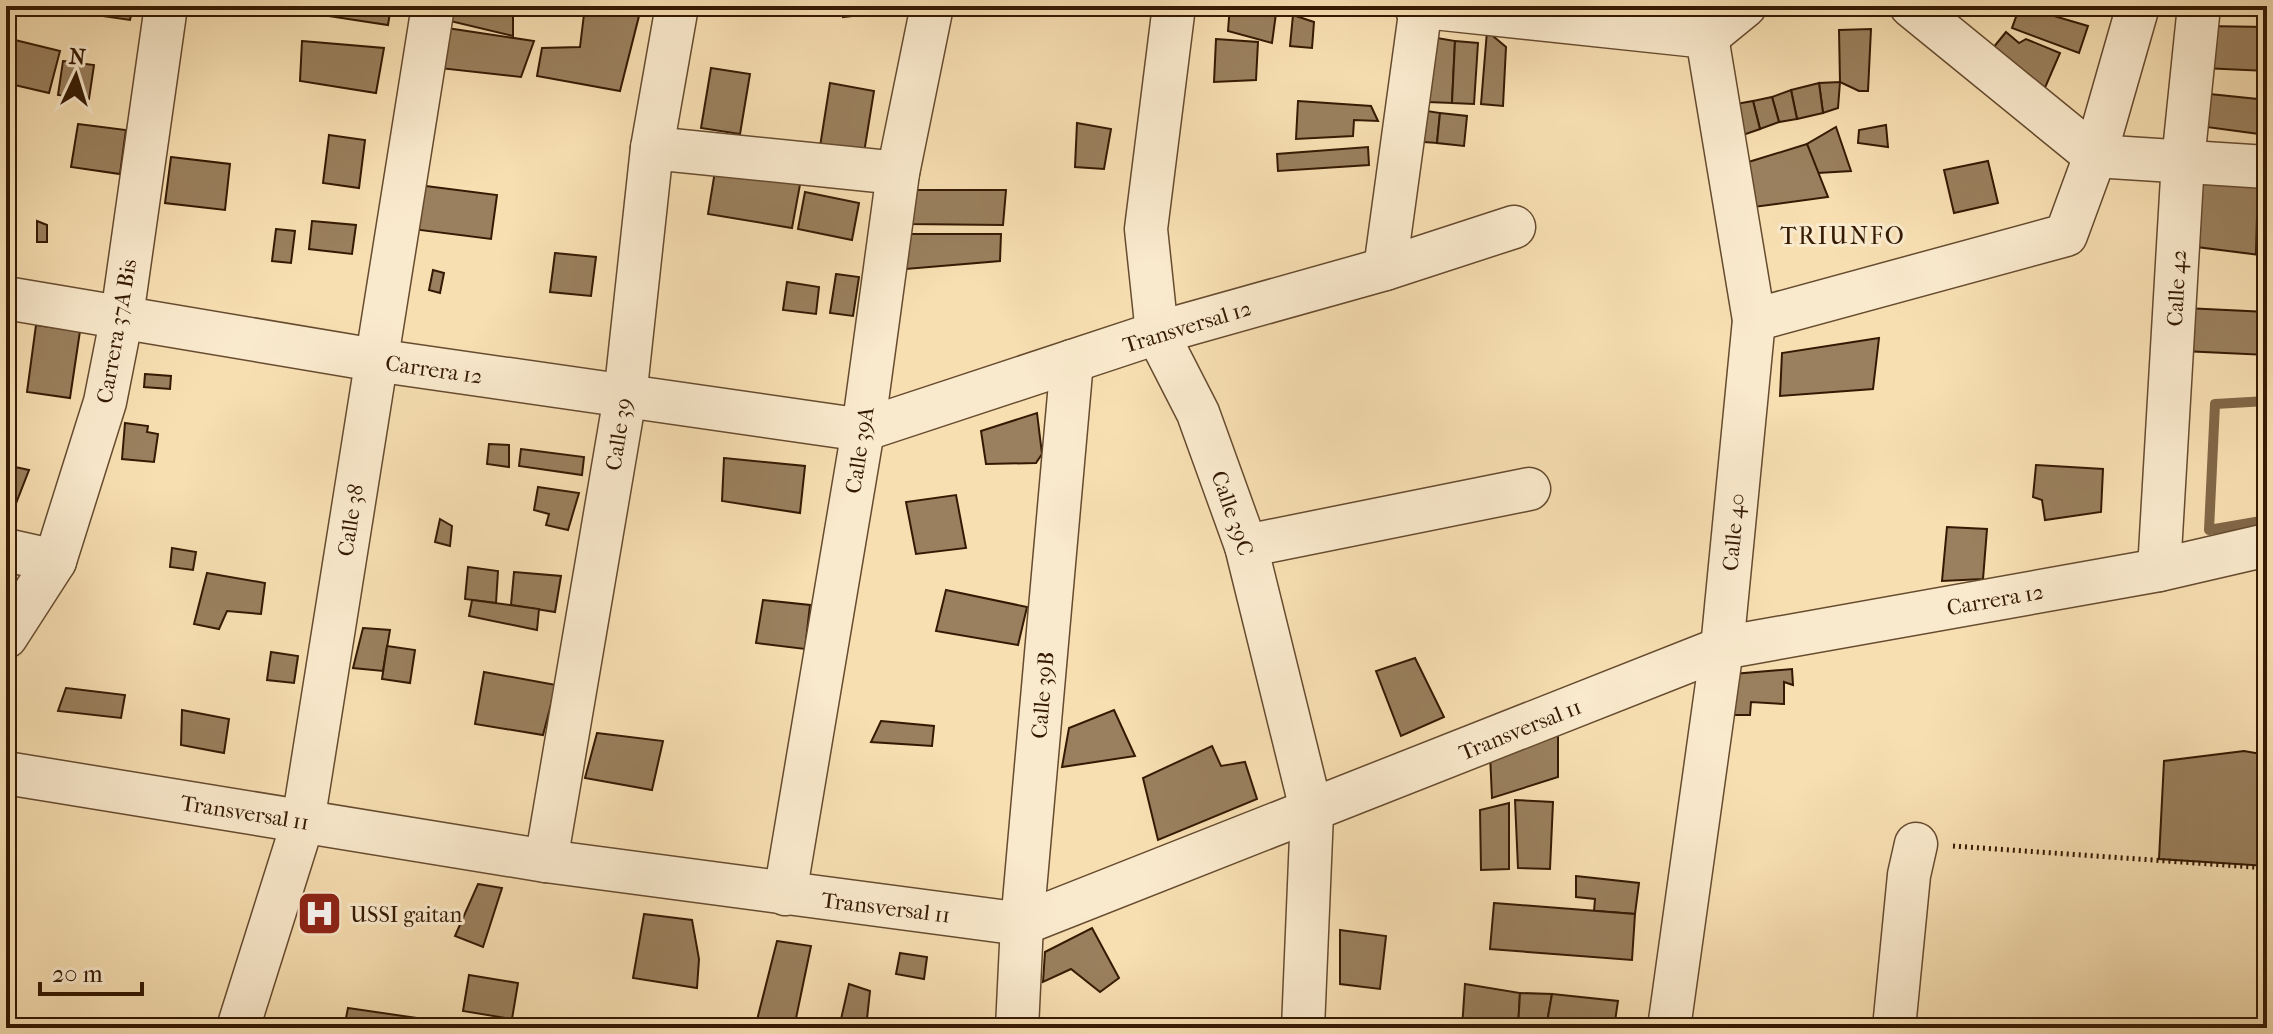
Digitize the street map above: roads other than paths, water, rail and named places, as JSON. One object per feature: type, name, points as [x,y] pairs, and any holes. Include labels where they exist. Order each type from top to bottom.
[{"type":"street","name":"Carrera 37A Bis","points":[[6,637],[55,561],[105,402],[122,316],[166,6]]},
{"type":"street","name":"Calle 38","points":[[238,1028],[303,822],[433,6]]},
{"type":"street","name":"Calle 39","points":[[546,861],[625,397],[652,148],[677,6]]},
{"type":"street","name":"Calle 39A","points":[[785,894],[863,430],[898,173],[932,6]]},
{"type":"street","name":"Calle 39C","points":[[1174,6],[1146,229],[1157,333],[1198,413],[1246,546],[1312,813],[1303,1028]]},
{"type":"street","points":[[1385,269],[1419,6],[1707,37],[1746,6]]},
{"type":"street","points":[[1911,6],[2095,156],[2267,167]]},
{"type":"street","points":[[1754,320],[2066,235],[2095,156],[2138,6]]},
{"type":"street","name":"Calle 42","points":[[2159,570],[2183,161],[2199,6]]},
{"type":"street","name":"Calle 40","points":[[1679,1027],[1722,648],[1754,320],[1707,37]]},
{"type":"street","points":[[652,148],[898,173]]},
{"type":"street","name":"Transversal 12","points":[[863,430],[1157,333],[1385,269],[1514,227]]},
{"type":"street","name":"Carrera 12","points":[[6,298],[375,360],[863,430]]},
{"type":"street","name":"Calle 39B","points":[[1017,1028],[1022,924],[1072,361]]},
{"type":"street","points":[[1246,546],[1529,489]]},
{"type":"street","name":"Carrera 12","points":[[1722,648],[2159,570],[2267,545]]},
{"type":"street","points":[[6,550],[55,561]]},
{"type":"street","name":"Transversal 11","points":[[6,773],[546,861],[1022,924],[1312,813],[1722,648]]},
{"type":"street","points":[[1894,1028],[1909,875],[1916,844]]},
{"type":"waterway","points":[[2267,401],[2215,404],[2209,530],[2267,520]]},
{"type":"place","name":"USSI gaitan","points":[[319,914]]},
{"type":"district","name":"TRIUNFO","points":[[1843,236]]}]
